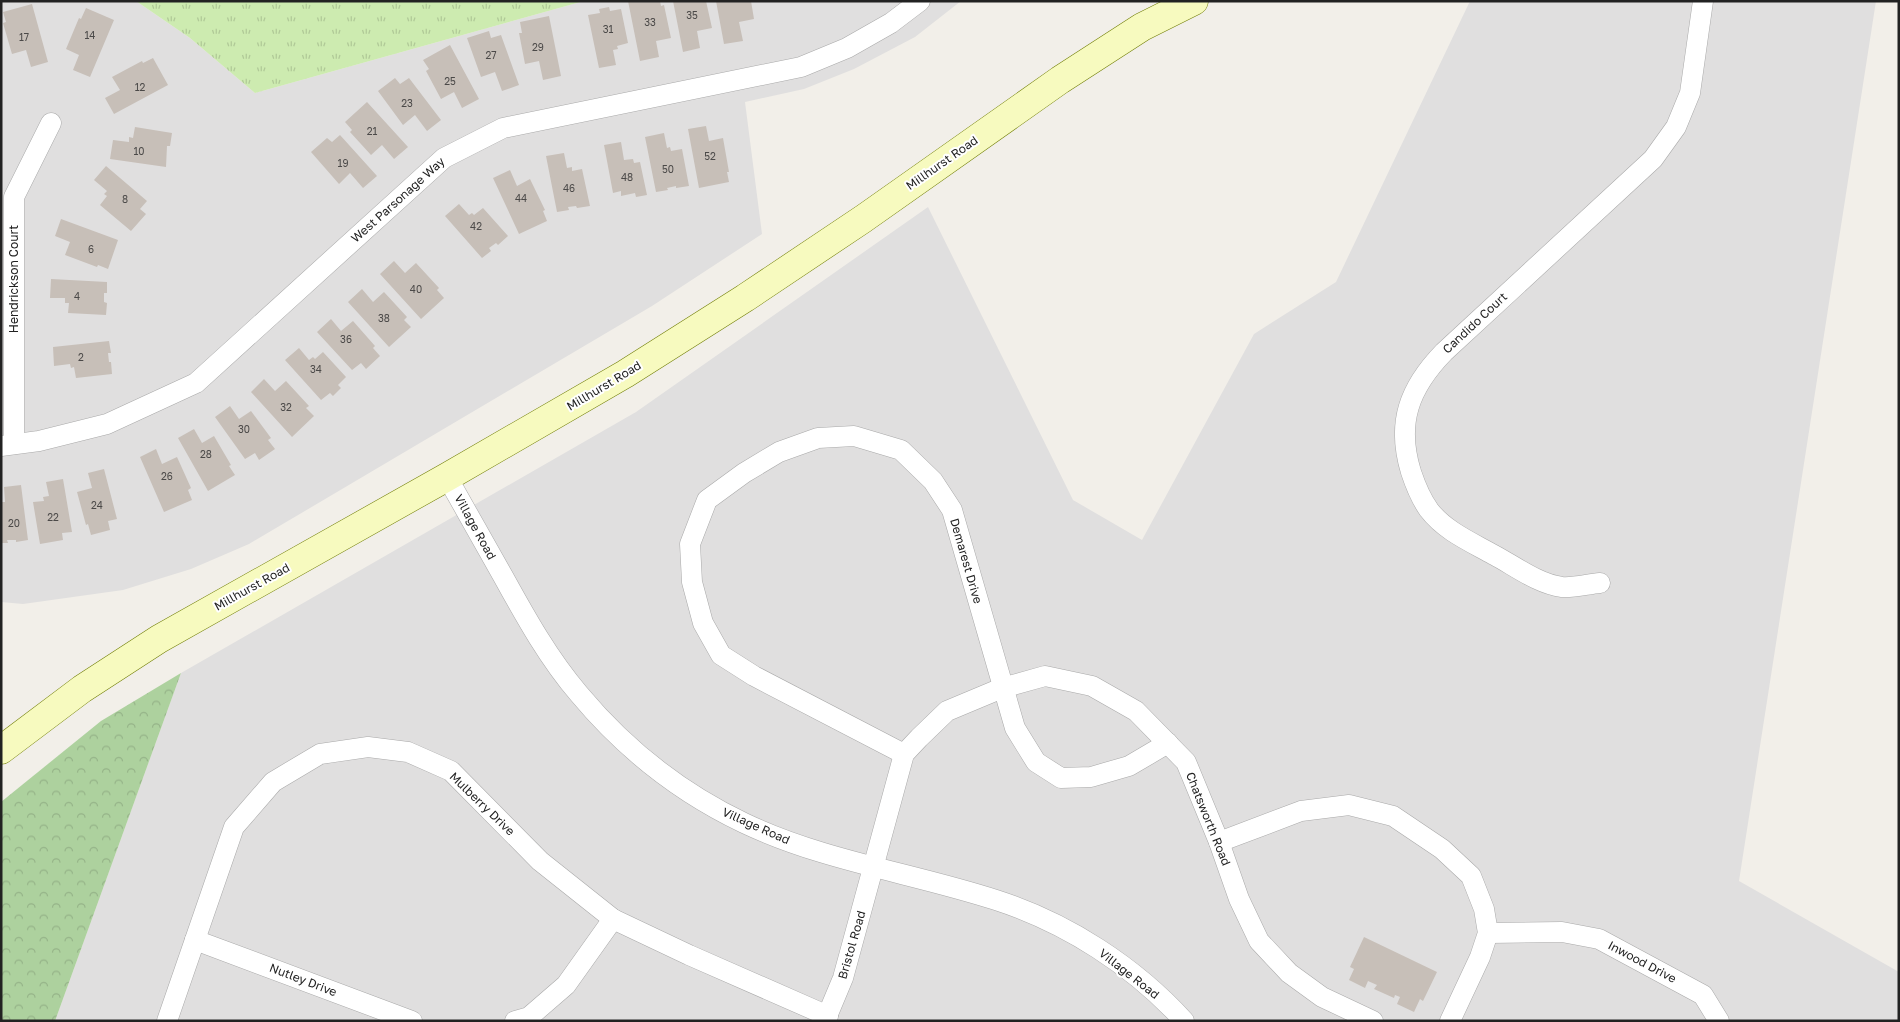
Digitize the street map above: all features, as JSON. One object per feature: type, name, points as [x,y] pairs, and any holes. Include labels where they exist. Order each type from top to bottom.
[{"type":"street","name":"West Parsonage Way","points":[[7,445],[39,441],[107,424],[196,383],[444,158],[503,128],[802,67],[847,48],[891,23],[920,1]]},
{"type":"street","name":"Candido Court","points":[[1600,583],[1564,587],[1544,582],[1446,527],[1429,509],[1415,483],[1404,441],[1406,415],[1416,388],[1428,368],[1653,159],[1676,127],[1690,93],[1703,1]]},
{"type":"street","name":"Millhurst Road","points":[[1,750],[82,689],[159,639],[447,478],[625,374],[745,298],[863,219],[1068,75],[1142,27],[1192,2]]},
{"type":"street","name":"Hendrickson Court","points":[[7,445],[14,197],[51,123]]},
{"type":"street","name":"Demarest Drive","points":[[904,754],[754,676],[722,655],[703,624],[692,582],[690,544],[708,500],[744,473],[779,452],[818,438],[854,436],[901,450],[933,481],[952,510],[1015,728],[1036,762],[1061,778],[1091,777],[1130,766],[1168,743]]},
{"type":"street","name":"Village Road","points":[[447,478],[526,618],[551,657],[578,693],[607,725],[668,778],[743,823],[780,839],[874,868],[996,900],[1035,915],[1109,956],[1139,978],[1184,1021]]},
{"type":"street","name":"Chatsworth Road","points":[[874,868],[904,754],[947,711],[1002,688],[1045,676],[1092,686],[1136,711],[1186,762],[1219,842],[1239,899],[1259,942],[1289,974],[1322,997],[1373,1021]]},
{"type":"street","name":"Mulberry Drive","points":[[167,1021],[234,827],[273,782],[320,754],[368,747],[408,752],[451,771],[540,862],[613,919],[826,1018]]},
{"type":"street","points":[[1219,842],[1301,811],[1349,805],[1393,816],[1442,849],[1471,876],[1484,909],[1488,933],[1480,957],[1450,1021]]},
{"type":"street","name":"Bristol Road","points":[[826,1018],[843,978],[874,868]]},
{"type":"street","points":[[514,1021],[529,1018],[566,985],[613,919]]},
{"type":"street","name":"Inwood Drive","points":[[1488,933],[1562,932],[1599,939],[1702,995],[1719,1021]]},
{"type":"street","name":"Nutley Drive","points":[[196,940],[412,1021]]},
{"type":"shaded area","points":[[1,1],[136,1],[190,38],[255,93],[584,1],[961,1],[915,37],[854,69],[804,89],[745,102],[762,234],[652,306],[249,544],[191,569],[123,590],[23,604],[1,602]]},
{"type":"shaded area","points":[[1470,1],[1876,1],[1739,881],[1899,972],[1899,1021],[55,1021],[181,673],[636,412],[928,207],[1073,500],[1142,540],[1254,334],[1336,282]]},
{"type":"green space","points":[[136,1],[584,1],[255,93],[190,38]]},
{"type":"green space","points":[[181,673],[55,1021],[1,1021],[1,802],[101,721]]},
{"type":"building","points":[[628,1],[660,1],[661,6],[664,5],[671,38],[656,41],[659,57],[640,61]]},
{"type":"building","points":[[673,1],[706,1],[712,28],[697,31],[700,48],[683,52]]},
{"type":"building","points":[[716,1],[751,1],[754,19],[739,22],[743,41],[724,44]]},
{"type":"building","points":[[32,4],[48,62],[31,67],[26,50],[12,54],[3,23],[6,22],[3,12]]},
{"type":"building","points":[[609,7],[610,11],[621,9],[628,43],[617,46],[618,49],[613,50],[616,65],[599,68],[588,15],[600,13],[599,9]]},
{"type":"building","points":[[86,8],[114,20],[90,77],[73,70],[79,55],[66,49],[79,18],[81,19]]},
{"type":"building","points":[[549,16],[561,76],[543,80],[539,61],[525,64],[519,33],[522,33],[520,22]]},
{"type":"building","points":[[489,31],[491,38],[501,35],[519,85],[502,91],[495,72],[481,77],[467,38]]},
{"type":"building","points":[[450,45],[479,99],[462,108],[454,92],[441,99],[426,71],[429,69],[423,60]]},
{"type":"building","points":[[153,58],[168,85],[114,114],[105,98],[120,90],[112,77],[142,61],[143,63]]},
{"type":"building","points":[[395,78],[400,84],[409,78],[441,120],[427,131],[415,115],[403,125],[378,91]]},
{"type":"building","points":[[367,102],[408,147],[394,159],[382,145],[371,155],[350,132],[352,130],[345,122]]},
{"type":"building","points":[[706,126],[709,141],[723,138],[729,182],[699,188],[688,129]]},
{"type":"building","points":[[135,127],[172,133],[170,146],[167,146],[166,167],[110,159],[113,140],[129,142],[129,137],[133,138]]},
{"type":"building","points":[[664,133],[667,148],[670,147],[671,151],[682,149],[689,186],[676,188],[676,186],[667,188],[668,190],[656,192],[645,137]]},
{"type":"building","points":[[340,135],[377,176],[363,188],[350,173],[339,184],[311,152],[327,138],[332,142]]},
{"type":"building","points":[[621,142],[624,160],[633,159],[634,163],[640,162],[647,195],[636,197],[635,193],[621,196],[621,191],[613,193],[604,145]]},
{"type":"building","points":[[564,153],[567,168],[572,167],[572,171],[582,169],[590,206],[568,207],[569,210],[557,212],[546,156]]},
{"type":"building","points":[[106,166],[147,201],[140,209],[146,214],[131,231],[100,205],[107,196],[104,194],[107,191],[94,180]]},
{"type":"building","points":[[510,170],[517,186],[530,179],[545,210],[543,211],[547,221],[519,234],[493,178]]},
{"type":"building","points":[[459,204],[469,215],[472,213],[474,215],[483,208],[508,236],[498,245],[496,243],[489,248],[491,251],[482,258],[445,216]]},
{"type":"building","points":[[61,219],[118,240],[108,269],[98,265],[97,267],[65,255],[70,242],[55,236]]},
{"type":"building","points":[[394,261],[405,273],[416,263],[439,288],[437,290],[444,298],[421,319],[380,274]]},
{"type":"building","points":[[51,279],[107,282],[107,293],[104,293],[104,302],[107,303],[106,315],[68,313],[69,303],[65,303],[65,298],[50,298]]},
{"type":"building","points":[[362,289],[373,302],[384,292],[407,317],[404,320],[411,327],[389,347],[348,302]]},
{"type":"building","points":[[331,319],[341,331],[353,321],[375,346],[373,348],[380,356],[366,369],[361,363],[352,370],[317,332]]},
{"type":"building","points":[[109,341],[111,353],[108,353],[112,374],[76,378],[74,367],[71,368],[70,364],[54,366],[53,347]]},
{"type":"building","points":[[299,348],[309,360],[313,357],[315,359],[323,352],[346,377],[338,385],[341,388],[333,396],[330,393],[321,400],[285,360]]},
{"type":"building","points":[[264,379],[275,391],[286,381],[309,406],[306,408],[314,416],[292,437],[251,392]]},
{"type":"building","points":[[230,406],[239,419],[251,411],[271,438],[268,440],[275,449],[259,460],[255,453],[245,459],[215,417]]},
{"type":"building","points":[[194,429],[202,443],[214,436],[235,475],[208,491],[178,438]]},
{"type":"building","points":[[156,449],[162,464],[177,457],[191,488],[188,490],[192,500],[164,512],[140,457]]},
{"type":"building","points":[[104,469],[117,519],[108,521],[110,530],[91,535],[88,524],[86,525],[77,492],[92,488],[88,473]]},
{"type":"building","points":[[63,479],[72,532],[62,533],[63,540],[40,544],[33,502],[44,501],[43,497],[49,496],[46,482]]},
{"type":"building","points":[[21,485],[28,540],[16,542],[16,540],[7,540],[8,543],[1,543],[1,502],[5,502],[4,487]]},
{"type":"building","points":[[1364,937],[1437,972],[1423,1001],[1420,999],[1414,1012],[1397,1004],[1400,997],[1395,995],[1394,998],[1374,989],[1377,985],[1368,981],[1365,988],[1349,980],[1354,969],[1350,967]]}]
